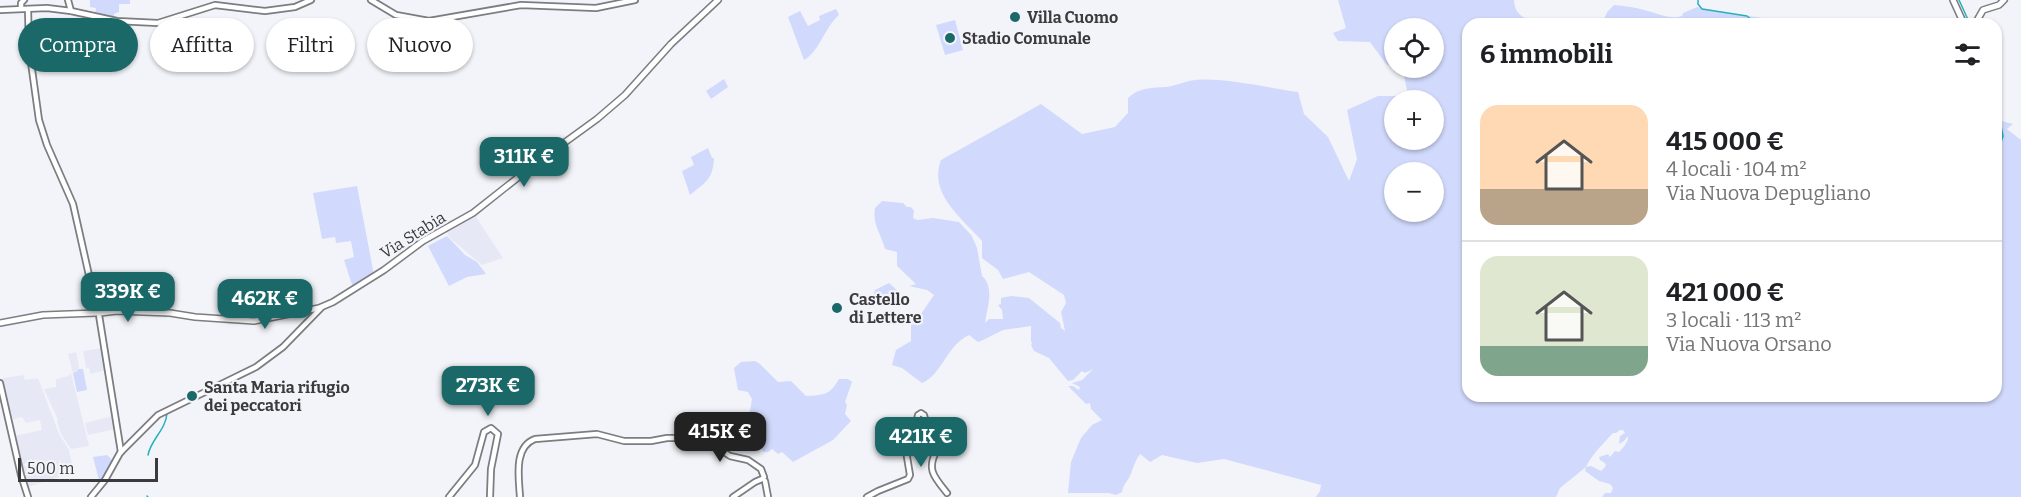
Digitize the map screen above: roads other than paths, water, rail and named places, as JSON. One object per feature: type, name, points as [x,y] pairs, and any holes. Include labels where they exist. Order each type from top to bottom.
[{"type":"main road","name":"Via Stabia","points":[[0,323],[43,315],[117,311],[254,321],[321,308],[336,301],[426,239],[473,213],[589,125],[625,95],[671,44],[718,0]]},
{"type":"main road","points":[[1953,0],[1961,18]]},
{"type":"main road","points":[[1978,18],[1983,10],[1999,5],[2004,0]]},
{"type":"street","points":[[21,8],[24,0]]},
{"type":"street","points":[[30,0],[35,8]]},
{"type":"street","points":[[69,0],[69,10]]},
{"type":"street","points":[[0,10],[47,8],[69,10],[117,21],[158,22],[215,5],[265,11],[290,8],[310,0]]},
{"type":"street","points":[[371,0],[396,15],[429,21],[521,5],[596,8],[635,0]]},
{"type":"street","points":[[28,9],[29,48],[39,120],[47,145],[73,204],[98,313],[121,452]]},
{"type":"street","points":[[91,497],[105,480],[121,452],[158,415],[256,367],[273,356],[321,308]]},
{"type":"street","points":[[0,383],[28,497]]},
{"type":"street","points":[[867,497],[908,479],[907,448],[915,430],[918,415],[921,413],[924,415],[931,441],[937,450],[931,460],[931,468],[947,493]]},
{"type":"street","points":[[449,497],[475,465],[484,432],[491,428],[498,434],[490,469],[490,497]]},
{"type":"street","points":[[520,497],[518,469],[525,445],[535,439],[588,434],[602,434],[624,441],[686,438],[704,440],[719,447],[730,456],[748,460],[760,469],[768,497]]},
{"type":"street","points":[[733,497],[755,482],[764,479]]},
{"type":"waterway","points":[[1698,0],[1702,9],[1750,18]]},
{"type":"waterway","points":[[1959,0],[1967,18]]},
{"type":"waterway","points":[[2002,131],[2002,139]]},
{"type":"waterway","points":[[148,455],[164,424],[167,413]]},
{"type":"place","name":"Villa Cuomo","points":[[1015,17]]},
{"type":"place","name":"Stadio Comunale","points":[[950,38]]},
{"type":"place","name":"Castello di Lettere","points":[[837,308]]},
{"type":"place","name":"Santa Maria rifugio dei peccatori","points":[[192,396]]}]
